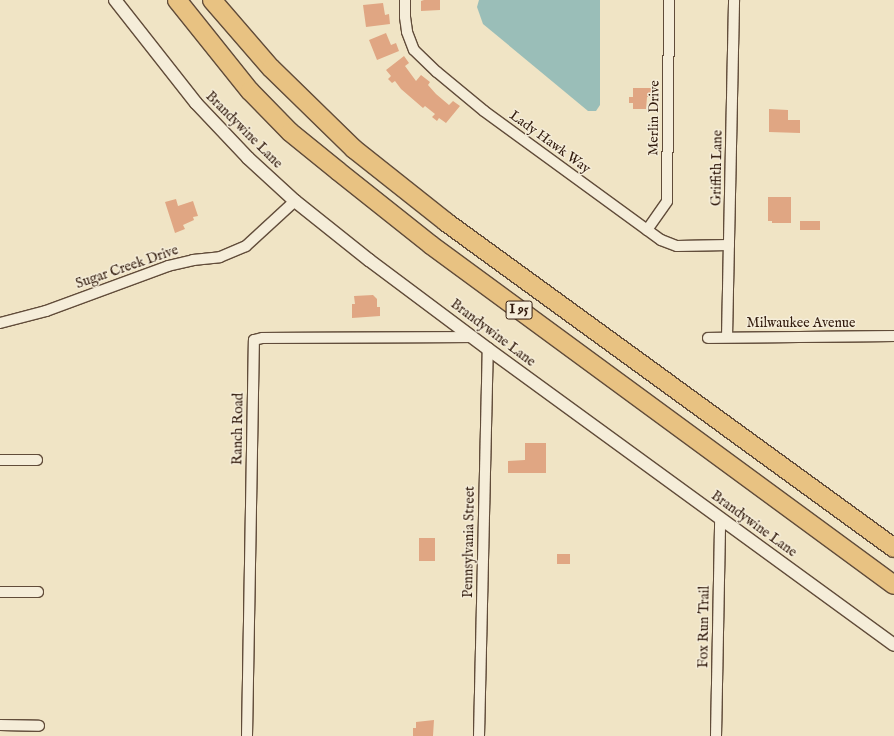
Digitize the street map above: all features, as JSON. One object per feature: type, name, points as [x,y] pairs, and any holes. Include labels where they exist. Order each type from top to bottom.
[{"type":"highway","name":"I 95","points":[[177,0],[250,91],[290,132],[437,250],[894,585]]},
{"type":"highway","name":"I 95","points":[[212,0],[271,68],[354,149],[446,222],[894,548]]},
{"type":"street","name":"Brandywine Lane","points":[[114,0],[196,102],[248,158],[295,201],[369,260],[488,349],[894,645]]},
{"type":"street","name":"Lady Hawk Way","points":[[405,0],[407,32],[414,50],[437,72],[484,111],[661,240],[677,246],[729,245]]},
{"type":"street","name":"Merlin Drive","points":[[647,230],[667,201],[669,0]]},
{"type":"street","name":"Griffith Lane","points":[[727,337],[734,0]]},
{"type":"street","name":"Sugar Creek Drive","points":[[0,323],[46,311],[168,266],[193,260],[220,257],[246,246],[295,201]]},
{"type":"street","name":"Milwaukee Avenue","points":[[708,338],[894,336]]},
{"type":"street","name":"Ranch Road","points":[[246,736],[254,340],[263,338],[472,337]]},
{"type":"street","name":"Pennsylvania Street","points":[[479,736],[488,349]]},
{"type":"street","points":[[0,460],[37,460]]},
{"type":"street","name":"Fox Run Trail","points":[[716,736],[720,518]]},
{"type":"street","points":[[0,592],[38,592]]},
{"type":"street","points":[[0,725],[39,726]]},
{"type":"water","points":[[479,0],[600,0],[600,105],[596,111],[588,111],[483,24],[477,7]]},
{"type":"building","points":[[440,0],[440,10],[421,11],[421,1]]},
{"type":"building","points":[[383,3],[385,15],[389,14],[390,24],[366,27],[363,5]]},
{"type":"building","points":[[386,33],[391,45],[396,43],[399,51],[377,60],[369,40]]},
{"type":"building","points":[[404,56],[409,63],[405,66],[416,81],[421,75],[430,82],[428,85],[436,94],[449,105],[453,101],[460,106],[446,123],[439,118],[437,121],[432,117],[435,114],[425,106],[423,108],[401,89],[395,81],[392,83],[388,79],[391,76],[386,70]]},
{"type":"building","points":[[633,88],[654,88],[654,97],[647,97],[646,109],[633,109],[633,103],[629,103],[629,97],[633,97]]},
{"type":"building","points":[[769,109],[788,110],[788,120],[800,120],[800,133],[769,132]]},
{"type":"building","points":[[768,197],[791,197],[791,223],[772,223],[772,221],[768,221]]},
{"type":"building","points":[[176,199],[178,206],[193,201],[198,216],[193,217],[194,220],[183,225],[185,229],[175,233],[165,202]]},
{"type":"building","points":[[800,221],[820,221],[820,230],[800,230]]},
{"type":"building","points":[[373,295],[377,299],[377,307],[380,307],[380,316],[352,318],[352,304],[355,304],[354,296]]},
{"type":"building","points":[[525,443],[546,443],[546,473],[508,473],[508,461],[525,460]]},
{"type":"building","points":[[419,538],[435,538],[435,561],[419,561]]},
{"type":"building","points":[[557,554],[570,554],[570,564],[557,564]]},
{"type":"building","points":[[434,720],[433,736],[413,736],[413,728],[416,728],[416,722]]}]
